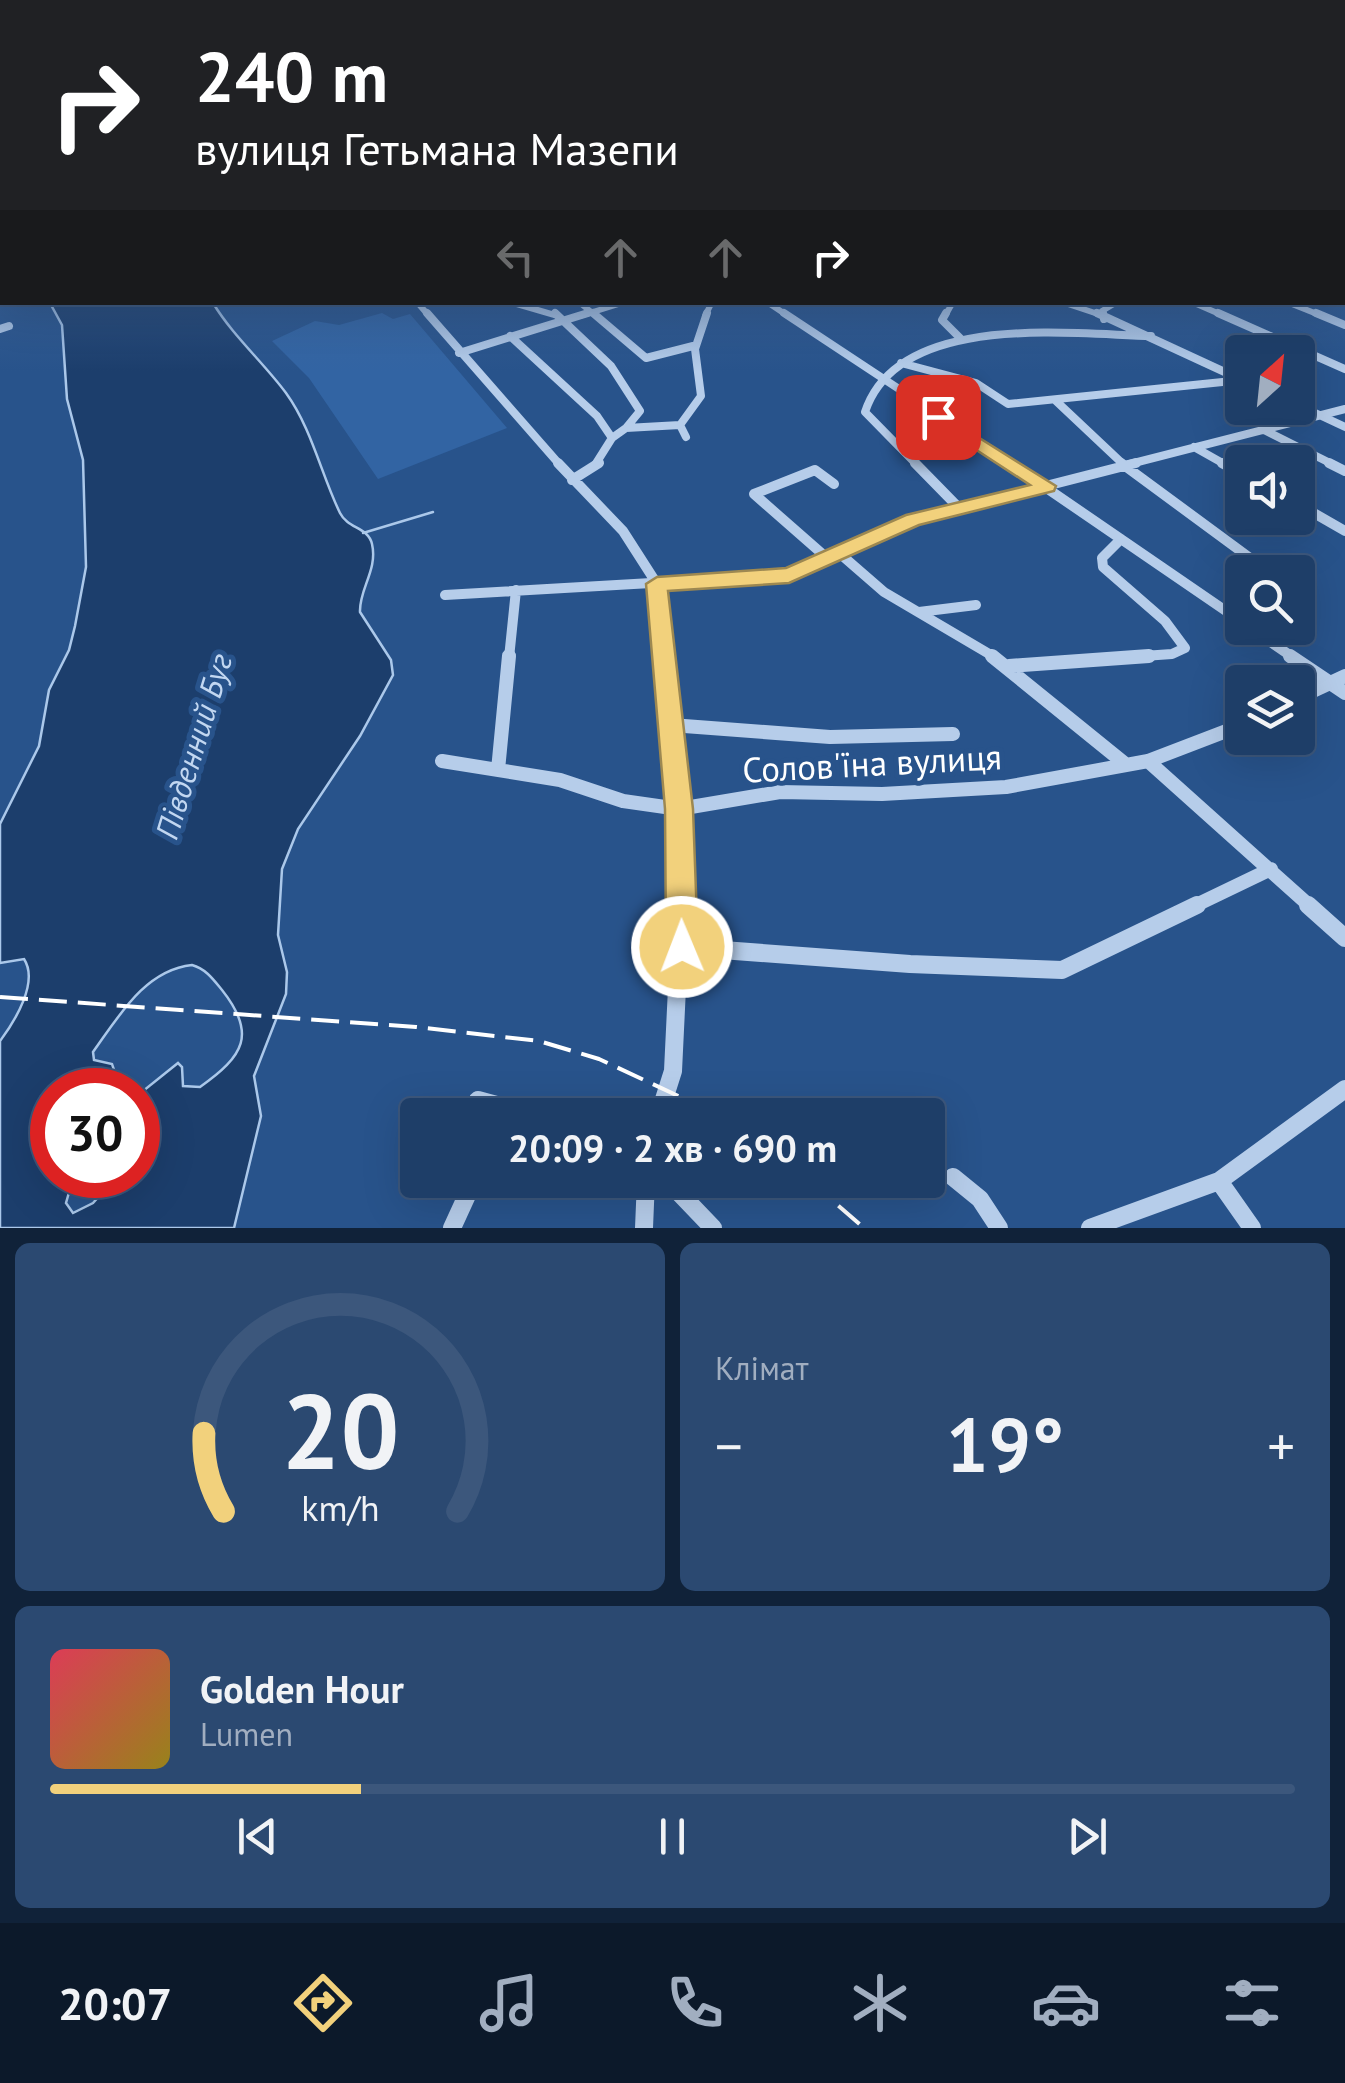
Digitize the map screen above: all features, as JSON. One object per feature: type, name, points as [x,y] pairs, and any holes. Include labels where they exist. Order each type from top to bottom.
[{"type":"street","points":[[419,305],[572,480],[624,531],[657,584],[679,809],[682,947],[673,1071],[666,1098]]},
{"type":"street","points":[[520,305],[557,316]]},
{"type":"street","points":[[550,305],[618,375],[640,412],[612,438],[598,463],[572,480]]},
{"type":"street","points":[[583,305],[646,358],[693,346]]},
{"type":"street","points":[[459,353],[557,316],[616,305]]},
{"type":"street","points":[[680,425],[701,396],[693,366],[693,346],[711,305]]},
{"type":"street","points":[[772,305],[1225,607]]},
{"type":"street","points":[[952,305],[942,320],[960,338]]},
{"type":"street","points":[[1071,305],[1151,336],[1225,372]]},
{"type":"street","points":[[1110,334],[1102,315],[1111,305]]},
{"type":"street","points":[[1199,305],[1345,370]]},
{"type":"street","points":[[1294,305],[1345,325]]},
{"type":"street","points":[[1324,317],[1345,310]]},
{"type":"street","points":[[510,336],[588,407],[612,438]]},
{"type":"street","points":[[960,509],[866,412],[870,397],[902,363],[913,354],[960,338],[1151,336]]},
{"type":"street","points":[[902,363],[976,383],[1004,403],[1225,382]]},
{"type":"street","points":[[1055,400],[1121,466],[1245,555]]},
{"type":"street","points":[[445,595],[768,579],[913,520],[1345,409]]},
{"type":"street","points":[[1315,413],[1345,428]]},
{"type":"street","points":[[626,428],[680,425]]},
{"type":"street","points":[[680,425],[686,436]]},
{"type":"street","points":[[1264,429],[1345,471]]},
{"type":"street","points":[[1194,447],[1225,464]]},
{"type":"street","points":[[834,484],[815,470],[754,494],[884,592],[1010,666],[1017,680],[1124,763]]},
{"type":"street","points":[[1315,514],[1345,531]]},
{"type":"street","points":[[1010,666],[1181,652],[1185,648],[1174,630],[1100,562],[1121,539]]},
{"type":"street","points":[[498,770],[516,590]]},
{"type":"street","points":[[920,612],[976,605]]},
{"type":"street","points":[[1275,645],[1345,693]]},
{"type":"street","points":[[1315,690],[1345,676]]},
{"type":"street","points":[[671,725],[830,737],[953,734]]},
{"type":"street","name":"Солов'їна вулиця","points":[[442,761],[560,780],[624,801],[679,809],[780,792],[882,794],[1006,787],[1148,761],[1225,732]]},
{"type":"street","points":[[1148,761],[1345,938]]},
{"type":"street","points":[[682,947],[910,964],[1062,970],[1271,869]]},
{"type":"street","points":[[1090,1228],[1219,1181],[1345,1089]]},
{"type":"street","points":[[952,1177],[970,1188],[990,1210],[999,1228]]},
{"type":"street","points":[[1219,1181],[1252,1228]]},
{"type":"street","points":[[452,1228],[466,1198]]},
{"type":"street","points":[[644,1228],[645,1198]]},
{"type":"street","points":[[683,1198],[712,1228]]},
{"type":"shaded area","points":[[382,313],[393,319],[410,314],[507,428],[378,479],[309,378],[272,341],[315,321],[339,325]]},
{"type":"water","name":"Південний Буг","points":[[51,305],[214,305],[286,393],[303,421],[340,513],[366,534],[372,544],[373,562],[360,612],[391,660],[393,675],[360,736],[298,829],[282,869],[278,935],[287,972],[286,994],[254,1076],[261,1116],[234,1228],[0,1228],[0,1041],[18,1012],[29,979],[24,959],[0,963],[0,824],[39,746],[49,690],[69,650],[75,626],[86,567],[83,460],[67,399],[62,325]]},
{"type":"waterway","points":[[363,533],[433,512]]},
{"type":"railway","points":[[0,997],[416,1027],[539,1041],[599,1059],[683,1098]]},
{"type":"railway","points":[[830,1198],[864,1228]]},
{"type":"route","points":[[682,947],[679,809],[657,584],[789,575],[913,520],[1047,486],[938,417]]}]
